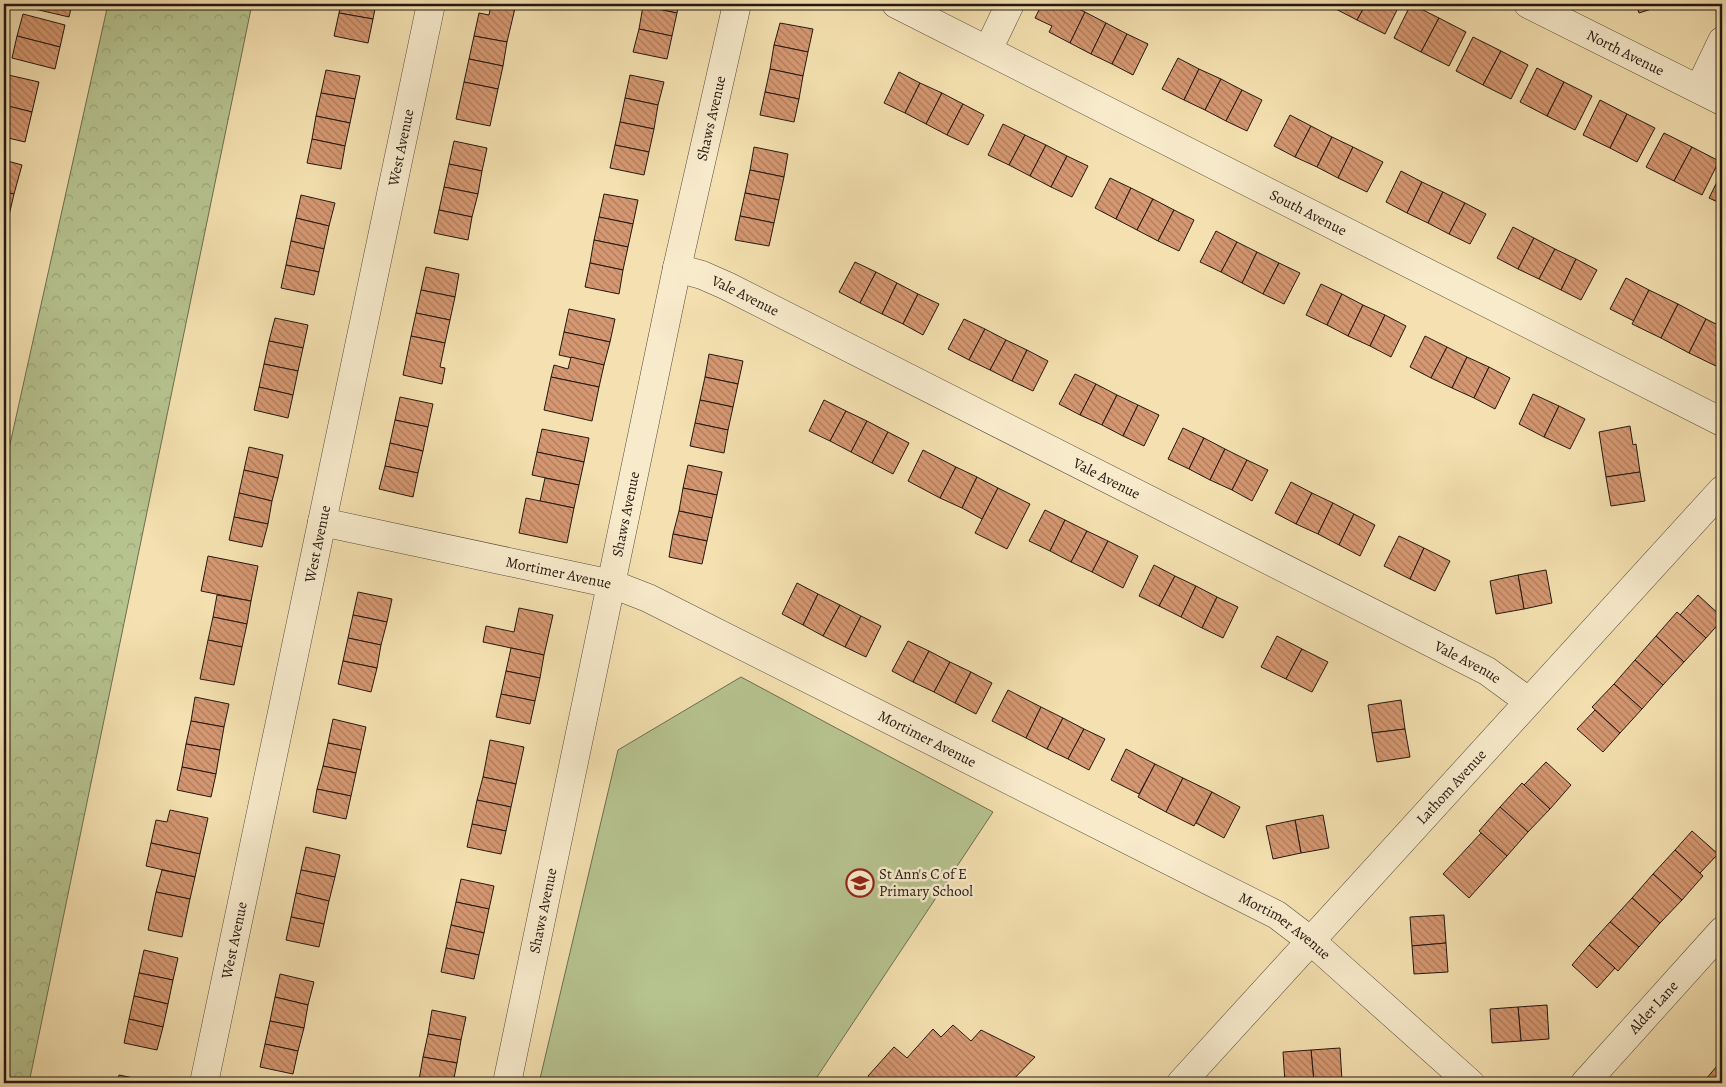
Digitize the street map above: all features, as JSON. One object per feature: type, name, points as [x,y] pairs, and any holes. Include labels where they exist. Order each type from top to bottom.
[{"type":"street","name":"West Avenue","points":[[204,1083],[431,4]]},
{"type":"street","name":"Shaws Avenue","points":[[506,1083],[677,268],[736,4]]},
{"type":"street","name":"South Avenue","points":[[896,4],[1722,422]]},
{"type":"street","points":[[988,50],[1010,4]]},
{"type":"street","name":"North Avenue","points":[[1528,4],[1710,95]]},
{"type":"street","points":[[1710,95],[1722,42]]},
{"type":"street","name":"Vale Avenue","points":[[677,268],[702,275],[736,290],[1434,644],[1496,677],[1528,701]]},
{"type":"street","name":"Lathom Avenue","points":[[1181,1083],[1722,490]]},
{"type":"street","name":"Mortimer Avenue","points":[[322,522],[612,584],[657,602],[1267,910],[1287,922],[1310,940],[1470,1083]]},
{"type":"street","name":"Alder Lane","points":[[1585,1083],[1722,931]]},
{"type":"green space","points":[[108,4],[252,4],[29,1083],[4,1083],[4,471]]},
{"type":"green space","name":"St Ann's C of E Primary School","points":[[741,677],[993,812],[813,1083],[539,1083],[618,750]]},
{"type":"building","points":[[27,4],[72,4],[69,17],[26,7]]},
{"type":"building","points":[[341,4],[376,4],[373,19],[339,13]]},
{"type":"building","points":[[491,4],[516,4],[507,42],[474,36],[479,13],[489,15]]},
{"type":"building","points":[[644,4],[679,4],[677,13],[643,6]]},
{"type":"building","points":[[1042,4],[1055,4],[1061,7],[1063,4],[1068,4],[1085,12],[1070,43],[1049,32],[1052,26],[1035,18]]},
{"type":"building","points":[[1331,4],[1366,4],[1357,20],[1330,6]]},
{"type":"building","points":[[1366,4],[1400,4],[1385,34],[1357,20]]},
{"type":"building","points":[[1411,4],[1439,18],[1421,52],[1394,38]]},
{"type":"building","points":[[1636,4],[1667,4],[1639,13]]},
{"type":"building","points":[[643,6],[677,13],[672,36],[639,29]]},
{"type":"building","points":[[1085,12],[1106,23],[1091,54],[1070,43]]},
{"type":"building","points":[[339,13],[373,19],[368,43],[334,36]]},
{"type":"building","points":[[23,14],[65,25],[60,47],[17,36]]},
{"type":"building","points":[[1439,18],[1466,32],[1449,66],[1421,52]]},
{"type":"building","points":[[780,23],[813,29],[808,52],[774,45]]},
{"type":"building","points":[[1106,23],[1127,34],[1112,64],[1091,54]]},
{"type":"building","points":[[639,29],[672,36],[667,59],[633,52]]},
{"type":"building","points":[[1127,34],[1148,44],[1133,75],[1112,64]]},
{"type":"building","points":[[17,36],[60,47],[55,69],[12,58]]},
{"type":"building","points":[[474,36],[507,42],[503,66],[469,59]]},
{"type":"building","points":[[1473,37],[1501,51],[1483,85],[1456,71]]},
{"type":"building","points":[[774,45],[808,52],[803,76],[770,69]]},
{"type":"building","points":[[1501,51],[1528,65],[1511,99],[1483,85]]},
{"type":"building","points":[[1178,58],[1199,69],[1184,100],[1162,89]]},
{"type":"building","points":[[469,59],[503,66],[498,89],[464,82]]},
{"type":"building","points":[[1537,68],[1564,82],[1547,116],[1520,102]]},
{"type":"building","points":[[770,69],[803,76],[799,99],[765,92]]},
{"type":"building","points":[[1199,69],[1221,79],[1205,110],[1184,100]]},
{"type":"building","points":[[326,70],[360,76],[355,99],[321,93]]},
{"type":"building","points":[[899,72],[920,83],[905,113],[884,103]]},
{"type":"building","points":[[4,74],[39,82],[32,112],[4,105]]},
{"type":"building","points":[[630,75],[664,82],[658,105],[625,98]]},
{"type":"building","points":[[1221,79],[1242,90],[1226,121],[1205,110]]},
{"type":"building","points":[[464,82],[498,89],[490,126],[456,119]]},
{"type":"building","points":[[1564,82],[1592,96],[1575,130],[1547,116]]},
{"type":"building","points":[[920,83],[942,93],[926,124],[905,113]]},
{"type":"building","points":[[1242,90],[1262,100],[1247,131],[1226,121]]},
{"type":"building","points":[[765,92],[799,99],[794,122],[760,115]]},
{"type":"building","points":[[321,93],[355,99],[350,123],[316,116]]},
{"type":"building","points":[[942,93],[963,104],[947,135],[926,124]]},
{"type":"building","points":[[625,98],[658,105],[654,129],[620,122]]},
{"type":"building","points":[[1600,100],[1627,114],[1610,148],[1583,135]]},
{"type":"building","points":[[963,104],[984,115],[968,145],[947,135]]},
{"type":"building","points":[[4,105],[32,112],[25,142],[4,137]]},
{"type":"building","points":[[1627,114],[1655,128],[1637,162],[1610,148]]},
{"type":"building","points":[[1290,115],[1311,126],[1295,157],[1274,146]]},
{"type":"building","points":[[316,116],[350,123],[345,146],[312,139]]},
{"type":"building","points":[[620,122],[654,129],[649,152],[615,145]]},
{"type":"building","points":[[1003,124],[1025,135],[1009,165],[988,155]]},
{"type":"building","points":[[1311,126],[1332,137],[1317,167],[1295,157]]},
{"type":"building","points":[[1664,133],[1692,147],[1674,181],[1646,167]]},
{"type":"building","points":[[1025,135],[1046,145],[1030,176],[1009,165]]},
{"type":"building","points":[[1332,137],[1353,147],[1338,178],[1317,167]]},
{"type":"building","points":[[312,139],[345,146],[341,169],[307,163]]},
{"type":"building","points":[[454,141],[487,148],[482,171],[449,164]]},
{"type":"building","points":[[615,145],[649,152],[644,175],[610,168]]},
{"type":"building","points":[[1046,145],[1067,156],[1051,187],[1030,176]]},
{"type":"building","points":[[754,147],[788,154],[784,177],[750,170]]},
{"type":"building","points":[[1353,147],[1383,162],[1367,192],[1338,178]]},
{"type":"building","points":[[1692,147],[1719,161],[1702,195],[1674,181]]},
{"type":"building","points":[[1067,156],[1088,166],[1072,197],[1051,187]]},
{"type":"building","points":[[4,160],[22,165],[14,194],[4,192]]},
{"type":"building","points":[[449,164],[482,171],[478,194],[444,187]]},
{"type":"building","points":[[750,170],[784,177],[779,200],[745,193]]},
{"type":"building","points":[[1401,171],[1422,182],[1407,213],[1386,202]]},
{"type":"building","points":[[1722,172],[1722,204],[1709,198]]},
{"type":"building","points":[[1110,178],[1131,188],[1116,219],[1095,208]]},
{"type":"building","points":[[1422,182],[1443,192],[1428,223],[1407,213]]},
{"type":"building","points":[[444,187],[478,194],[472,217],[439,210]]},
{"type":"building","points":[[1131,188],[1153,199],[1137,230],[1116,219]]},
{"type":"building","points":[[4,192],[14,194],[7,224],[4,224]]},
{"type":"building","points":[[1443,192],[1465,203],[1449,234],[1428,223]]},
{"type":"building","points":[[745,193],[779,200],[774,223],[740,216]]},
{"type":"building","points":[[604,194],[638,200],[633,224],[599,217]]},
{"type":"building","points":[[301,195],[335,203],[329,226],[296,218]]},
{"type":"building","points":[[1153,199],[1174,210],[1158,241],[1137,230]]},
{"type":"building","points":[[1465,203],[1486,214],[1470,244],[1449,234]]},
{"type":"building","points":[[439,210],[472,217],[468,240],[434,233]]},
{"type":"building","points":[[1174,210],[1194,220],[1179,251],[1158,241]]},
{"type":"building","points":[[740,216],[774,223],[769,246],[735,240]]},
{"type":"building","points":[[599,217],[633,224],[628,247],[594,240]]},
{"type":"building","points":[[296,218],[329,226],[324,249],[291,241]]},
{"type":"building","points":[[1513,227],[1534,238],[1518,269],[1497,258]]},
{"type":"building","points":[[1216,231],[1237,242],[1221,272],[1200,262]]},
{"type":"building","points":[[1534,238],[1555,249],[1539,279],[1518,269]]},
{"type":"building","points":[[594,240],[628,247],[623,270],[590,263]]},
{"type":"building","points":[[291,241],[324,249],[319,272],[286,265]]},
{"type":"building","points":[[1237,242],[1257,252],[1242,283],[1221,272]]},
{"type":"building","points":[[1555,249],[1576,259],[1561,290],[1539,279]]},
{"type":"building","points":[[1257,252],[1279,263],[1263,294],[1242,283]]},
{"type":"building","points":[[1576,259],[1597,270],[1581,300],[1561,290]]},
{"type":"building","points":[[855,262],[876,272],[860,303],[839,292]]},
{"type":"building","points":[[590,263],[623,270],[619,294],[585,287]]},
{"type":"building","points":[[1279,263],[1300,273],[1284,304],[1263,294]]},
{"type":"building","points":[[286,265],[319,272],[314,295],[281,288]]},
{"type":"building","points":[[426,267],[459,274],[455,297],[421,290]]},
{"type":"building","points":[[876,272],[897,283],[882,314],[860,303]]},
{"type":"building","points":[[1626,278],[1649,290],[1634,321],[1610,309]]},
{"type":"building","points":[[897,283],[918,294],[903,324],[882,314]]},
{"type":"building","points":[[1321,284],[1342,294],[1327,325],[1306,315]]},
{"type":"building","points":[[421,290],[455,297],[450,320],[416,313]]},
{"type":"building","points":[[1649,290],[1678,304],[1661,338],[1632,324]]},
{"type":"building","points":[[918,294],[939,304],[923,335],[903,324]]},
{"type":"building","points":[[1342,294],[1363,305],[1348,336],[1327,325]]},
{"type":"building","points":[[1678,304],[1706,319],[1689,353],[1661,338]]},
{"type":"building","points":[[1363,305],[1385,315],[1370,346],[1348,336]]},
{"type":"building","points":[[569,309],[615,319],[610,342],[564,332]]},
{"type":"building","points":[[416,313],[450,320],[445,343],[411,336]]},
{"type":"building","points":[[1385,315],[1406,326],[1391,357],[1370,346]]},
{"type":"building","points":[[275,318],[308,325],[303,348],[269,341]]},
{"type":"building","points":[[964,319],[985,329],[969,360],[948,349]]},
{"type":"building","points":[[1706,319],[1722,327],[1722,358],[1718,367],[1689,353]]},
{"type":"building","points":[[985,329],[1006,340],[990,370],[969,360]]},
{"type":"building","points":[[564,332],[610,342],[604,365],[559,355]]},
{"type":"building","points":[[411,336],[445,343],[440,367],[445,368],[442,384],[403,375]]},
{"type":"building","points":[[1425,336],[1447,347],[1431,378],[1410,367]]},
{"type":"building","points":[[1006,340],[1027,350],[1012,381],[990,370]]},
{"type":"building","points":[[269,341],[303,348],[298,371],[264,364]]},
{"type":"building","points":[[1447,347],[1467,357],[1452,388],[1431,378]]},
{"type":"building","points":[[1027,350],[1048,361],[1033,391],[1012,381]]},
{"type":"building","points":[[709,354],[743,361],[738,384],[705,377]]},
{"type":"building","points":[[571,357],[604,365],[599,387],[551,377],[554,365],[568,369]]},
{"type":"building","points":[[1467,357],[1489,367],[1474,398],[1452,388]]},
{"type":"building","points":[[264,364],[298,371],[293,395],[259,387]]},
{"type":"building","points":[[1489,367],[1510,378],[1495,409],[1474,398]]},
{"type":"building","points":[[1075,374],[1096,384],[1080,415],[1059,404]]},
{"type":"building","points":[[551,377],[599,387],[592,421],[544,410]]},
{"type":"building","points":[[705,377],[738,384],[733,407],[700,400]]},
{"type":"building","points":[[1096,384],[1117,395],[1102,425],[1080,415]]},
{"type":"building","points":[[259,387],[293,395],[288,418],[254,410]]},
{"type":"building","points":[[1533,394],[1559,406],[1544,437],[1519,424]]},
{"type":"building","points":[[1117,395],[1138,405],[1123,436],[1102,425]]},
{"type":"building","points":[[400,397],[433,404],[428,427],[395,420]]},
{"type":"building","points":[[700,400],[733,407],[728,430],[695,423]]},
{"type":"building","points":[[824,400],[846,411],[830,441],[809,431]]},
{"type":"building","points":[[1138,405],[1159,415],[1144,446],[1123,436]]},
{"type":"building","points":[[1559,406],[1585,419],[1570,449],[1544,437]]},
{"type":"building","points":[[846,411],[867,421],[851,452],[830,441]]},
{"type":"building","points":[[395,420],[428,427],[423,451],[390,443]]},
{"type":"building","points":[[867,421],[888,432],[872,463],[851,452]]},
{"type":"building","points":[[695,423],[728,430],[724,453],[690,446]]},
{"type":"building","points":[[1630,426],[1633,445],[1636,444],[1640,472],[1606,477],[1599,432]]},
{"type":"building","points":[[1183,428],[1204,438],[1189,469],[1168,459]]},
{"type":"building","points":[[542,429],[589,438],[584,462],[537,452]]},
{"type":"building","points":[[888,432],[909,443],[893,474],[872,463]]},
{"type":"building","points":[[1204,438],[1225,449],[1210,480],[1189,469]]},
{"type":"building","points":[[390,443],[423,451],[418,473],[385,466]]},
{"type":"building","points":[[249,447],[283,455],[278,478],[244,470]]},
{"type":"building","points":[[1225,449],[1247,460],[1232,490],[1210,480]]},
{"type":"building","points":[[923,450],[956,467],[940,498],[908,481]]},
{"type":"building","points":[[537,452],[584,462],[579,485],[532,475]]},
{"type":"building","points":[[1247,460],[1268,470],[1252,501],[1232,490]]},
{"type":"building","points":[[688,465],[722,472],[717,495],[683,488]]},
{"type":"building","points":[[385,466],[418,473],[413,497],[379,489]]},
{"type":"building","points":[[956,467],[977,477],[962,508],[940,498]]},
{"type":"building","points":[[244,470],[278,478],[272,501],[239,493]]},
{"type":"building","points":[[1640,472],[1645,501],[1611,506],[1606,477]]},
{"type":"building","points":[[977,477],[998,488],[982,519],[962,508]]},
{"type":"building","points":[[545,478],[579,485],[574,508],[540,501]]},
{"type":"building","points":[[1291,482],[1312,493],[1296,524],[1275,513]]},
{"type":"building","points":[[683,488],[717,495],[712,518],[679,511]]},
{"type":"building","points":[[998,488],[1030,504],[1007,549],[975,533]]},
{"type":"building","points":[[239,493],[272,501],[268,524],[234,517]]},
{"type":"building","points":[[1312,493],[1333,503],[1318,534],[1296,524]]},
{"type":"building","points":[[526,498],[574,508],[567,543],[519,533]]},
{"type":"building","points":[[1333,503],[1354,514],[1339,545],[1318,534]]},
{"type":"building","points":[[1045,510],[1065,520],[1050,551],[1029,541]]},
{"type":"building","points":[[679,511],[712,518],[707,541],[673,534]]},
{"type":"building","points":[[1354,514],[1375,525],[1360,556],[1339,545]]},
{"type":"building","points":[[234,517],[268,524],[262,547],[229,540]]},
{"type":"building","points":[[1065,520],[1087,531],[1071,562],[1050,551]]},
{"type":"building","points":[[1087,531],[1108,541],[1092,572],[1071,562]]},
{"type":"building","points":[[673,534],[707,541],[702,564],[669,557]]},
{"type":"building","points":[[1399,536],[1424,548],[1410,579],[1384,566]]},
{"type":"building","points":[[1108,541],[1138,556],[1123,588],[1092,572]]},
{"type":"building","points":[[1424,548],[1450,561],[1435,591],[1410,579]]},
{"type":"building","points":[[208,556],[258,566],[251,601],[201,591]]},
{"type":"building","points":[[1154,565],[1175,576],[1159,606],[1139,596]]},
{"type":"building","points":[[1546,570],[1552,603],[1524,609],[1518,575]]},
{"type":"building","points":[[1518,575],[1524,609],[1496,614],[1490,581]]},
{"type":"building","points":[[1175,576],[1196,586],[1181,617],[1159,606]]},
{"type":"building","points":[[797,583],[818,594],[803,625],[782,614]]},
{"type":"building","points":[[1196,586],[1217,597],[1202,628],[1181,617]]},
{"type":"building","points":[[358,592],[392,599],[387,622],[353,615]]},
{"type":"building","points":[[818,594],[840,605],[823,636],[803,625]]},
{"type":"building","points":[[217,595],[251,601],[247,624],[213,617]]},
{"type":"building","points":[[1698,595],[1722,617],[1722,620],[1706,638],[1680,615]]},
{"type":"building","points":[[1217,597],[1238,607],[1223,638],[1202,628]]},
{"type":"building","points":[[840,605],[861,616],[845,647],[823,636]]},
{"type":"building","points":[[519,608],[553,615],[544,655],[483,642],[486,626],[514,632]]},
{"type":"building","points":[[1677,612],[1706,638],[1684,662],[1656,636]]},
{"type":"building","points":[[353,615],[387,622],[381,645],[348,638]]},
{"type":"building","points":[[861,616],[881,626],[866,657],[845,647]]},
{"type":"building","points":[[213,617],[247,624],[242,647],[208,640]]},
{"type":"building","points":[[1277,636],[1302,649],[1286,679],[1261,667]]},
{"type":"building","points":[[1656,636],[1684,662],[1663,685],[1635,660]]},
{"type":"building","points":[[348,638],[381,645],[377,668],[343,661]]},
{"type":"building","points":[[208,640],[242,647],[234,685],[200,679]]},
{"type":"building","points":[[908,641],[929,651],[913,682],[892,671]]},
{"type":"building","points":[[511,648],[544,655],[540,678],[506,671]]},
{"type":"building","points":[[1302,649],[1328,662],[1312,692],[1286,679]]},
{"type":"building","points":[[929,651],[950,662],[934,692],[913,682]]},
{"type":"building","points":[[1635,660],[1663,685],[1642,709],[1614,684]]},
{"type":"building","points":[[343,661],[377,668],[371,692],[338,684]]},
{"type":"building","points":[[950,662],[971,672],[955,703],[934,692]]},
{"type":"building","points":[[506,671],[540,678],[535,701],[501,694]]},
{"type":"building","points":[[971,672],[992,683],[976,714],[955,703]]},
{"type":"building","points":[[1614,684],[1642,709],[1620,733],[1592,707]]},
{"type":"building","points":[[1008,690],[1041,707],[1026,738],[992,721]]},
{"type":"building","points":[[501,694],[535,701],[530,724],[496,717]]},
{"type":"building","points":[[195,697],[229,704],[224,727],[191,721]]},
{"type":"building","points":[[1401,700],[1405,729],[1372,733],[1368,705]]},
{"type":"building","points":[[1041,707],[1063,718],[1047,749],[1026,738]]},
{"type":"building","points":[[1595,710],[1620,733],[1603,752],[1577,729]]},
{"type":"building","points":[[1063,718],[1084,729],[1068,759],[1047,749]]},
{"type":"building","points":[[333,719],[366,727],[361,750],[328,743]]},
{"type":"building","points":[[191,721],[224,727],[220,750],[186,744]]},
{"type":"building","points":[[1084,729],[1105,739],[1089,770],[1068,759]]},
{"type":"building","points":[[1405,729],[1410,757],[1377,762],[1372,733]]},
{"type":"building","points":[[490,740],[524,747],[516,784],[483,777]]},
{"type":"building","points":[[328,743],[361,750],[356,773],[323,766]]},
{"type":"building","points":[[186,744],[220,750],[216,774],[182,767]]},
{"type":"building","points":[[1126,749],[1155,764],[1139,794],[1111,780]]},
{"type":"building","points":[[1546,762],[1571,785],[1550,809],[1524,785]]},
{"type":"building","points":[[1155,764],[1183,778],[1166,812],[1138,797]]},
{"type":"building","points":[[323,766],[356,773],[351,796],[317,789]]},
{"type":"building","points":[[182,767],[216,774],[211,797],[177,790]]},
{"type":"building","points":[[483,777],[516,784],[511,807],[477,800]]},
{"type":"building","points":[[1183,778],[1212,792],[1194,826],[1166,812]]},
{"type":"building","points":[[1522,783],[1550,809],[1528,832],[1500,807]]},
{"type":"building","points":[[317,789],[351,796],[346,819],[313,812]]},
{"type":"building","points":[[1212,792],[1240,807],[1224,838],[1196,823]]},
{"type":"building","points":[[477,800],[511,807],[506,831],[472,824]]},
{"type":"building","points":[[1500,807],[1528,832],[1507,856],[1479,831]]},
{"type":"building","points":[[170,810],[208,818],[200,854],[151,843],[156,820],[167,822]]},
{"type":"building","points":[[1323,815],[1329,848],[1301,853],[1295,820]]},
{"type":"building","points":[[1295,820],[1301,853],[1273,859],[1266,826]]},
{"type":"building","points":[[472,824],[506,831],[501,854],[467,847]]},
{"type":"building","points":[[1692,831],[1718,854],[1700,873],[1675,850]]},
{"type":"building","points":[[1481,833],[1507,856],[1469,898],[1443,874]]},
{"type":"building","points":[[151,843],[200,854],[195,877],[146,866]]},
{"type":"building","points":[[306,847],[340,855],[335,877],[301,870]]},
{"type":"building","points":[[1675,850],[1703,876],[1682,900],[1653,874]]},
{"type":"building","points":[[162,870],[195,877],[190,899],[156,892]]},
{"type":"building","points":[[301,870],[335,877],[329,901],[296,893]]},
{"type":"building","points":[[1653,874],[1682,900],[1660,923],[1632,898]]},
{"type":"building","points":[[461,879],[494,886],[489,909],[456,902]]},
{"type":"building","points":[[156,892],[190,899],[182,937],[148,930]]},
{"type":"building","points":[[296,893],[329,901],[324,924],[291,917]]},
{"type":"building","points":[[1632,898],[1660,923],[1639,947],[1610,922]]},
{"type":"building","points":[[456,902],[489,909],[484,933],[451,925]]},
{"type":"building","points":[[1444,915],[1446,943],[1412,946],[1410,917]]},
{"type":"building","points":[[291,917],[324,924],[319,947],[286,940]]},
{"type":"building","points":[[1610,922],[1639,947],[1618,971],[1589,945]]},
{"type":"building","points":[[451,925],[484,933],[479,955],[446,948]]},
{"type":"building","points":[[1446,943],[1448,972],[1414,974],[1412,946]]},
{"type":"building","points":[[1589,945],[1615,968],[1597,988],[1572,965]]},
{"type":"building","points":[[446,948],[479,955],[474,979],[441,972]]},
{"type":"building","points":[[144,950],[178,958],[173,980],[139,973]]},
{"type":"building","points":[[139,973],[173,980],[168,1004],[134,996]]},
{"type":"building","points":[[280,974],[314,982],[308,1005],[275,997]]},
{"type":"building","points":[[134,996],[168,1004],[163,1027],[129,1019]]},
{"type":"building","points":[[275,997],[308,1005],[304,1028],[270,1021]]},
{"type":"building","points":[[1547,1005],[1549,1039],[1521,1041],[1518,1007]]},
{"type":"building","points":[[1518,1007],[1521,1041],[1492,1043],[1490,1009]]},
{"type":"building","points":[[432,1010],[466,1017],[461,1040],[428,1034]]},
{"type":"building","points":[[129,1019],[163,1027],[157,1050],[124,1043]]},
{"type":"building","points":[[270,1021],[304,1028],[298,1051],[265,1044]]},
{"type":"building","points":[[953,1025],[971,1041],[981,1030],[1035,1057],[1010,1083],[876,1083],[868,1076],[894,1047],[907,1058],[933,1029],[941,1037]]},
{"type":"building","points":[[428,1034],[461,1040],[457,1063],[423,1057]]},
{"type":"building","points":[[265,1044],[298,1051],[293,1074],[260,1067]]},
{"type":"building","points":[[1340,1048],[1342,1081],[1314,1083],[1311,1050]]},
{"type":"building","points":[[1311,1050],[1314,1083],[1285,1083],[1283,1052]]},
{"type":"building","points":[[423,1057],[457,1063],[453,1083],[435,1083],[419,1080]]},
{"type":"building","points":[[1722,1060],[1722,1083],[1711,1083],[1706,1079]]},
{"type":"building","points":[[119,1075],[153,1082],[117,1083]]},
{"type":"place","name":"St Ann's C of E Primary School","points":[[860,883]]}]
